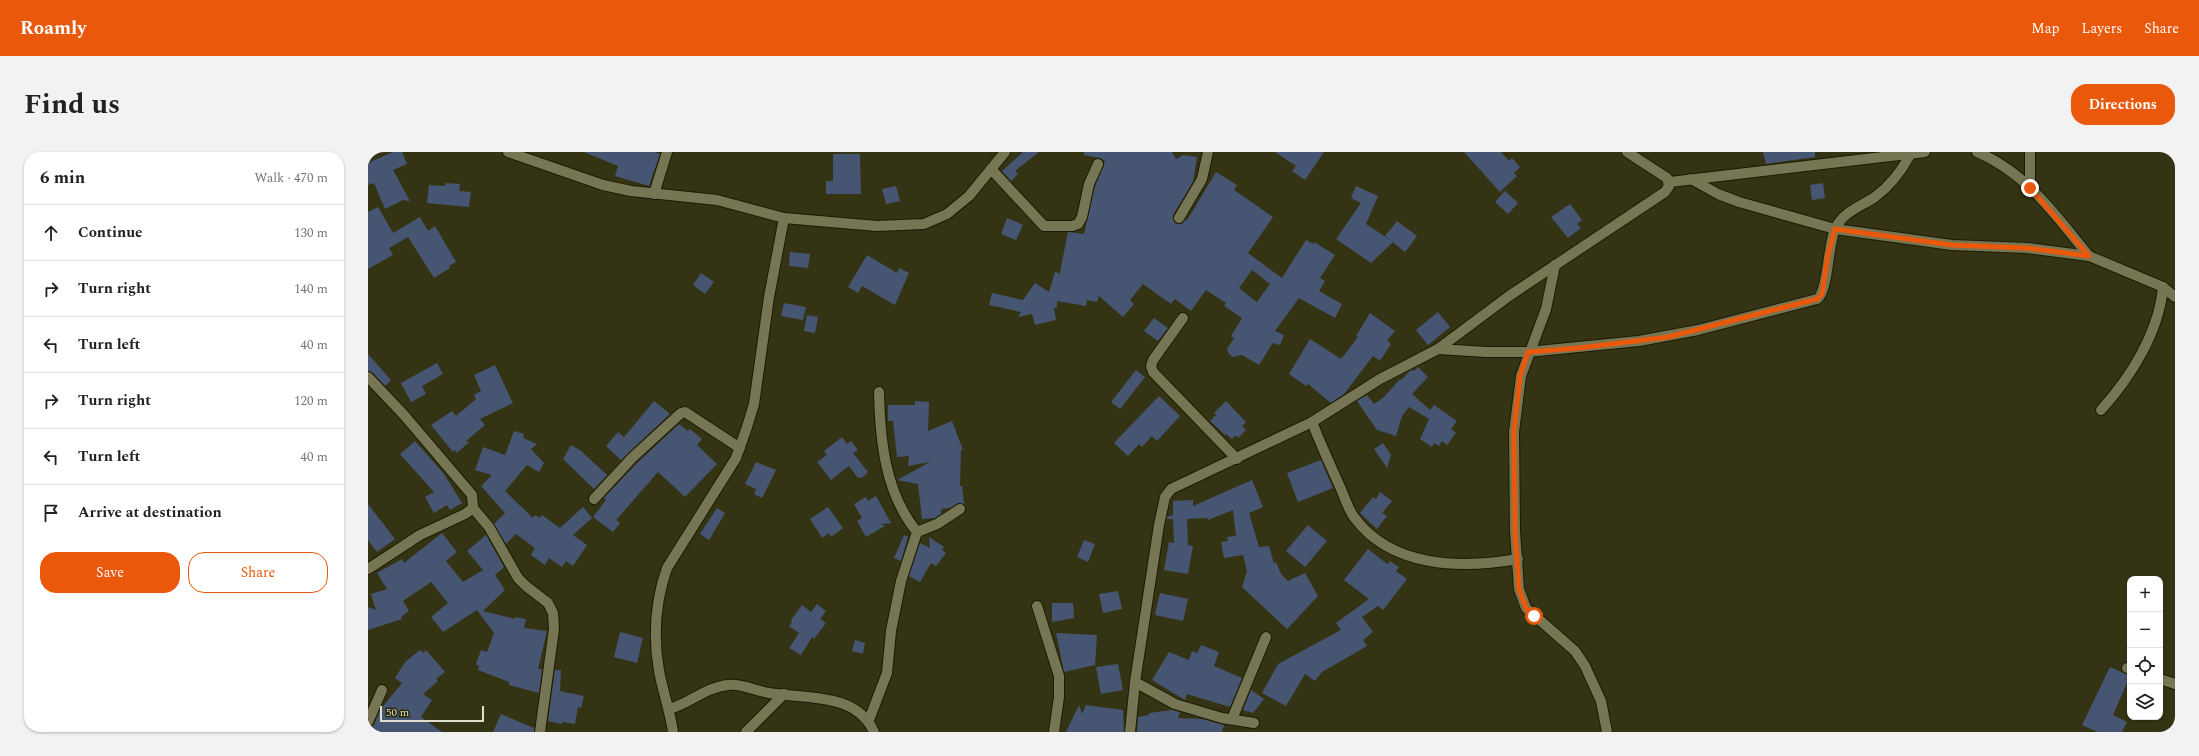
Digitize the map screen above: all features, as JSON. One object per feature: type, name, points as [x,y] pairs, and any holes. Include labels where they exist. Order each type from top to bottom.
[{"type":"street","points":[[508,152],[603,185],[654,194],[717,200],[784,218],[877,226],[924,224],[947,214],[969,196],[1005,152]]},
{"type":"street","points":[[654,194],[667,152]]},
{"type":"street","points":[[1179,218],[1202,179],[1208,152]]},
{"type":"street","points":[[1627,152],[1658,171],[1670,182]]},
{"type":"street","points":[[1670,182],[1910,155],[1925,152]]},
{"type":"street","points":[[1977,152],[2009,168],[2030,188],[2089,256]]},
{"type":"street","points":[[2030,152],[2030,188]]},
{"type":"street","points":[[1438,349],[1486,352],[1528,352],[1579,348],[1668,337],[1817,299],[1822,294],[1828,254],[1835,229],[1847,214],[1859,205],[1873,198],[1893,181],[1902,170],[1910,155]]},
{"type":"street","points":[[991,169],[1044,226],[1072,226],[1078,224],[1082,217],[1089,184],[1098,164]]},
{"type":"street","points":[[1691,179],[1718,194],[1739,202],[1835,229],[1952,245],[2027,248],[2089,256],[2163,287],[2175,297]]},
{"type":"street","points":[[1130,732],[1135,682],[1165,497],[1171,489],[1237,459],[1312,422],[1380,379],[1438,349],[1509,296],[1665,192],[1670,182]]},
{"type":"street","points":[[673,732],[669,709],[659,671],[655,618],[662,582],[667,568],[719,486],[740,448],[754,404],[769,297],[784,218]]},
{"type":"street","points":[[1555,265],[1546,309],[1528,352],[1520,376],[1514,432],[1519,589],[1526,608],[1574,651],[1585,666],[1601,701],[1607,732]]},
{"type":"street","points":[[2101,410],[2113,397],[2151,334],[2159,315],[2163,287]]},
{"type":"street","points":[[1183,318],[1153,360],[1151,366],[1153,372],[1237,459]]},
{"type":"street","points":[[368,377],[404,415],[472,495],[473,508],[489,527],[518,578],[548,603],[553,613],[554,629],[540,732]]},
{"type":"street","points":[[880,392],[880,430],[888,470],[909,522],[917,532]]},
{"type":"street","points":[[594,499],[632,458],[681,413],[685,412],[740,448]]},
{"type":"street","points":[[1312,422],[1353,515],[1366,532],[1379,542],[1397,553],[1410,558],[1440,562],[1494,563],[1518,558]]},
{"type":"street","points":[[368,569],[420,535],[465,514],[473,508]]},
{"type":"street","points":[[917,532],[937,524],[960,509]]},
{"type":"street","points":[[869,720],[887,674],[891,631],[901,581],[917,532]]},
{"type":"street","points":[[1037,606],[1059,676],[1054,732]]},
{"type":"street","points":[[1232,720],[1266,637]]},
{"type":"street","points":[[2163,680],[2175,684]]},
{"type":"street","points":[[1135,682],[1175,704],[1232,720],[1254,723]]},
{"type":"street","points":[[669,709],[682,706],[711,690],[728,685],[784,694],[837,700],[852,707],[869,720],[874,732]]},
{"type":"street","points":[[368,722],[382,690]]},
{"type":"street","points":[[746,732],[784,694]]},
{"type":"building","points":[[393,152],[402,152],[407,164],[393,170],[410,201],[403,200],[385,209],[374,183],[368,185],[368,163]]},
{"type":"building","points":[[584,152],[654,152],[660,154],[649,186],[615,176],[618,166]]},
{"type":"building","points":[[1023,152],[1039,152],[1015,171],[1018,174],[1011,181],[1002,171]]},
{"type":"building","points":[[1084,152],[1172,152],[1176,159],[1183,155],[1197,157],[1193,182],[1173,215],[1174,222],[1182,224],[1187,217],[1186,222],[1216,172],[1237,185],[1234,190],[1273,217],[1248,253],[1282,278],[1306,240],[1313,244],[1314,242],[1335,255],[1320,278],[1325,281],[1319,291],[1342,304],[1335,318],[1299,298],[1275,331],[1284,335],[1280,345],[1273,343],[1259,365],[1242,355],[1232,357],[1228,352],[1227,349],[1234,338],[1231,336],[1242,318],[1224,306],[1226,303],[1206,290],[1191,311],[1175,299],[1171,304],[1143,284],[1130,300],[1134,304],[1123,317],[1099,296],[1097,302],[1087,300],[1086,306],[1057,301],[1057,307],[1054,308],[1056,320],[1035,325],[1032,314],[1018,317],[1021,312],[989,305],[992,293],[1023,300],[1035,283],[1049,292],[1055,272],[1059,273],[1059,277],[1068,232],[1084,234],[1095,186],[1105,161],[1100,158],[1084,155]],"holes":[[[1252,270],[1270,284],[1257,302],[1239,288]]]},
{"type":"building","points":[[1275,152],[1324,152],[1305,180],[1292,171],[1296,166]]},
{"type":"building","points":[[1464,152],[1501,152],[1509,161],[1512,158],[1520,167],[1514,173],[1517,176],[1500,192]]},
{"type":"building","points":[[1763,152],[1815,152],[1815,157],[1766,164]]},
{"type":"building","points":[[833,154],[860,154],[861,194],[826,194],[826,181],[833,181]]},
{"type":"building","points":[[445,183],[460,184],[459,191],[471,192],[469,207],[427,203],[429,185],[445,186]]},
{"type":"building","points":[[1823,183],[1825,198],[1812,200],[1810,185]]},
{"type":"building","points":[[896,186],[900,201],[886,204],[882,189]]},
{"type":"building","points":[[1356,186],[1378,196],[1366,224],[1393,242],[1371,263],[1336,239],[1361,203],[1351,198]]},
{"type":"building","points":[[1505,191],[1518,203],[1508,214],[1495,202]]},
{"type":"building","points":[[1570,204],[1582,220],[1577,224],[1581,228],[1568,238],[1551,217]]},
{"type":"building","points":[[378,207],[393,233],[420,217],[428,231],[435,226],[456,262],[449,266],[450,268],[434,278],[408,237],[389,248],[393,255],[368,269],[368,212]]},
{"type":"building","points":[[1007,218],[1023,225],[1016,240],[1001,234]]},
{"type":"building","points":[[1397,221],[1417,236],[1405,252],[1385,236]]},
{"type":"building","points":[[790,252],[810,254],[808,268],[789,266]]},
{"type":"building","points":[[867,255],[897,273],[899,268],[909,273],[895,305],[862,286],[858,293],[848,287]]},
{"type":"building","points":[[701,273],[714,282],[705,294],[693,285]]},
{"type":"building","points":[[784,303],[806,307],[803,320],[781,316]]},
{"type":"building","points":[[1438,312],[1450,327],[1428,345],[1416,330]]},
{"type":"building","points":[[1370,313],[1395,331],[1387,340],[1391,344],[1380,361],[1373,356],[1344,394],[1331,403],[1308,384],[1306,386],[1289,374],[1310,339],[1341,359],[1358,337],[1356,336]]},
{"type":"building","points":[[807,315],[818,317],[815,333],[804,331]]},
{"type":"building","points":[[1154,318],[1168,328],[1158,341],[1144,331]]},
{"type":"building","points":[[368,354],[391,380],[385,386],[373,373],[368,371]]},
{"type":"building","points":[[437,363],[443,374],[422,386],[426,394],[411,402],[401,383]]},
{"type":"building","points":[[495,365],[513,403],[480,419],[485,425],[466,441],[469,442],[457,453],[455,450],[453,452],[431,425],[452,411],[456,416],[476,399],[474,395],[481,391],[474,375]]},
{"type":"building","points":[[1418,367],[1428,377],[1412,394],[1430,410],[1434,405],[1457,421],[1451,429],[1456,433],[1447,445],[1442,441],[1439,446],[1434,443],[1432,447],[1420,439],[1429,419],[1409,407],[1402,416],[1396,436],[1377,430],[1357,401],[1367,395],[1374,404],[1384,397],[1400,379],[1401,380],[1411,370],[1414,371]]},
{"type":"building","points":[[1136,370],[1145,377],[1120,409],[1111,402]]},
{"type":"building","points":[[1159,396],[1180,416],[1157,441],[1152,436],[1142,447],[1139,444],[1128,456],[1114,443]]},
{"type":"building","points":[[654,401],[670,414],[621,460],[606,446],[618,432],[624,437]]},
{"type":"building","points":[[915,401],[929,402],[928,431],[952,421],[963,450],[961,450],[960,486],[962,486],[964,504],[959,503],[950,508],[941,509],[941,514],[935,518],[922,519],[918,484],[897,480],[930,462],[908,466],[909,456],[897,457],[893,421],[888,421],[888,405],[915,405]]},
{"type":"building","points":[[1226,401],[1246,422],[1242,426],[1246,430],[1238,438],[1236,435],[1232,439],[1226,434],[1225,435],[1210,421],[1216,415],[1214,413]]},
{"type":"building","points":[[679,424],[688,431],[690,429],[702,439],[697,445],[717,464],[685,497],[658,472],[616,520],[620,523],[613,532],[593,517],[606,500],[604,498],[637,463]]},
{"type":"building","points":[[514,431],[524,434],[523,438],[537,444],[531,449],[544,463],[539,472],[527,465],[505,491],[533,518],[535,515],[540,518],[542,515],[560,528],[583,507],[592,518],[573,535],[587,545],[573,566],[566,561],[562,567],[549,558],[545,565],[531,555],[535,548],[516,534],[506,544],[494,524],[505,513],[481,486],[492,475],[475,470],[483,447],[505,455]]},
{"type":"building","points":[[842,437],[847,444],[851,441],[858,450],[853,453],[868,472],[863,477],[858,478],[849,466],[831,480],[817,462],[827,455],[824,451]]},
{"type":"building","points":[[415,441],[444,474],[462,503],[450,510],[447,505],[434,513],[425,497],[434,492],[400,454]]},
{"type":"building","points":[[1383,443],[1391,455],[1387,468],[1374,449]]},
{"type":"building","points":[[571,445],[580,450],[607,475],[594,489],[563,459]]},
{"type":"building","points":[[1321,460],[1333,488],[1298,502],[1287,473]]},
{"type":"building","points":[[756,462],[776,470],[762,498],[754,494],[756,489],[745,484]]},
{"type":"building","points":[[1252,480],[1263,507],[1249,513],[1259,547],[1269,546],[1274,564],[1276,562],[1281,574],[1288,581],[1305,573],[1318,596],[1287,629],[1242,587],[1247,571],[1243,555],[1224,558],[1221,542],[1228,541],[1227,537],[1236,536],[1233,510],[1208,520],[1207,518],[1187,519],[1188,545],[1193,546],[1188,574],[1164,570],[1169,542],[1174,543],[1173,519],[1167,519],[1167,517],[1173,515],[1173,501],[1193,500],[1193,506]]},
{"type":"building","points":[[1380,492],[1392,501],[1382,513],[1387,516],[1377,529],[1360,513],[1373,497],[1376,499]]},
{"type":"building","points":[[876,496],[891,523],[881,524],[885,526],[866,537],[857,521],[862,518],[854,504],[866,497],[868,501]]},
{"type":"building","points":[[368,504],[395,539],[377,552],[368,540]]},
{"type":"building","points":[[828,507],[843,528],[831,537],[829,533],[822,538],[810,519]]},
{"type":"building","points":[[717,508],[725,513],[709,540],[700,534]]},
{"type":"building","points":[[1308,525],[1327,541],[1305,567],[1286,551]]},
{"type":"building","points":[[442,533],[457,552],[446,561],[463,582],[483,570],[467,551],[486,535],[504,567],[495,575],[505,590],[483,611],[515,619],[515,617],[526,619],[524,628],[547,631],[538,669],[542,669],[539,693],[509,685],[509,682],[478,670],[479,666],[476,664],[481,650],[487,652],[494,633],[477,610],[443,632],[431,617],[448,603],[431,582],[403,601],[409,611],[401,617],[402,619],[368,630],[368,607],[376,610],[371,594],[387,589],[377,573],[402,559],[404,563]]},
{"type":"building","points":[[904,535],[908,537],[901,561],[894,558]]},
{"type":"building","points":[[929,537],[944,547],[942,550],[946,553],[936,566],[931,563],[920,582],[909,576],[920,543],[930,548]]},
{"type":"building","points":[[1084,540],[1095,544],[1088,562],[1077,557]]},
{"type":"building","points":[[1368,549],[1387,564],[1390,561],[1399,567],[1396,571],[1407,579],[1383,610],[1378,606],[1362,617],[1373,632],[1363,640],[1367,646],[1322,672],[1315,681],[1305,674],[1286,706],[1262,693],[1278,664],[1341,630],[1336,623],[1369,599],[1344,580]]},
{"type":"building","points":[[1118,591],[1122,609],[1103,613],[1099,594]]},
{"type":"building","points":[[1160,593],[1188,599],[1183,621],[1155,615]]},
{"type":"building","points":[[1052,603],[1073,603],[1074,618],[1052,622]]},
{"type":"building","points":[[817,604],[826,611],[820,619],[826,623],[814,639],[812,637],[801,655],[789,648],[799,633],[789,626],[792,622],[791,620],[802,605],[811,612]]},
{"type":"building","points":[[620,632],[643,638],[637,663],[614,657]]},
{"type":"building","points":[[1056,633],[1097,635],[1095,665],[1064,672]]},
{"type":"building","points":[[855,640],[865,643],[863,654],[852,651]]},
{"type":"building","points":[[1201,645],[1219,652],[1214,666],[1242,678],[1230,707],[1187,694],[1185,700],[1152,680],[1169,652],[1189,660],[1192,651],[1197,653]]},
{"type":"building","points":[[420,650],[423,653],[426,650],[445,672],[436,679],[438,681],[423,694],[432,700],[421,717],[442,732],[368,732],[368,728],[374,725],[380,710],[402,683],[395,678],[405,662]]},
{"type":"building","points":[[1118,664],[1123,690],[1101,694],[1096,667]]},
{"type":"building","points":[[2110,667],[2127,675],[2127,683],[2113,715],[2127,722],[2122,732],[2098,732],[2082,725]]},
{"type":"building","points":[[555,670],[561,670],[560,691],[584,696],[581,708],[578,707],[575,724],[563,722],[562,724],[548,721]]},
{"type":"building","points":[[1251,690],[1264,699],[1253,713],[1243,710]]},
{"type":"building","points":[[1079,705],[1082,714],[1086,705],[1123,710],[1124,732],[1066,732]]},
{"type":"building","points":[[1172,710],[1180,712],[1178,718],[1202,719],[1224,725],[1222,732],[1137,732],[1138,717],[1149,715],[1149,713]]},
{"type":"building","points":[[501,714],[534,728],[534,732],[493,732]]},
{"type":"route","points":[[1534,616],[1526,608],[1519,589],[1515,531],[1514,432],[1520,376],[1528,352],[1639,342],[1668,337],[1817,299],[1822,294],[1828,254],[1835,229],[1952,245],[2027,248],[2089,256],[2056,216],[2030,188]]}]
